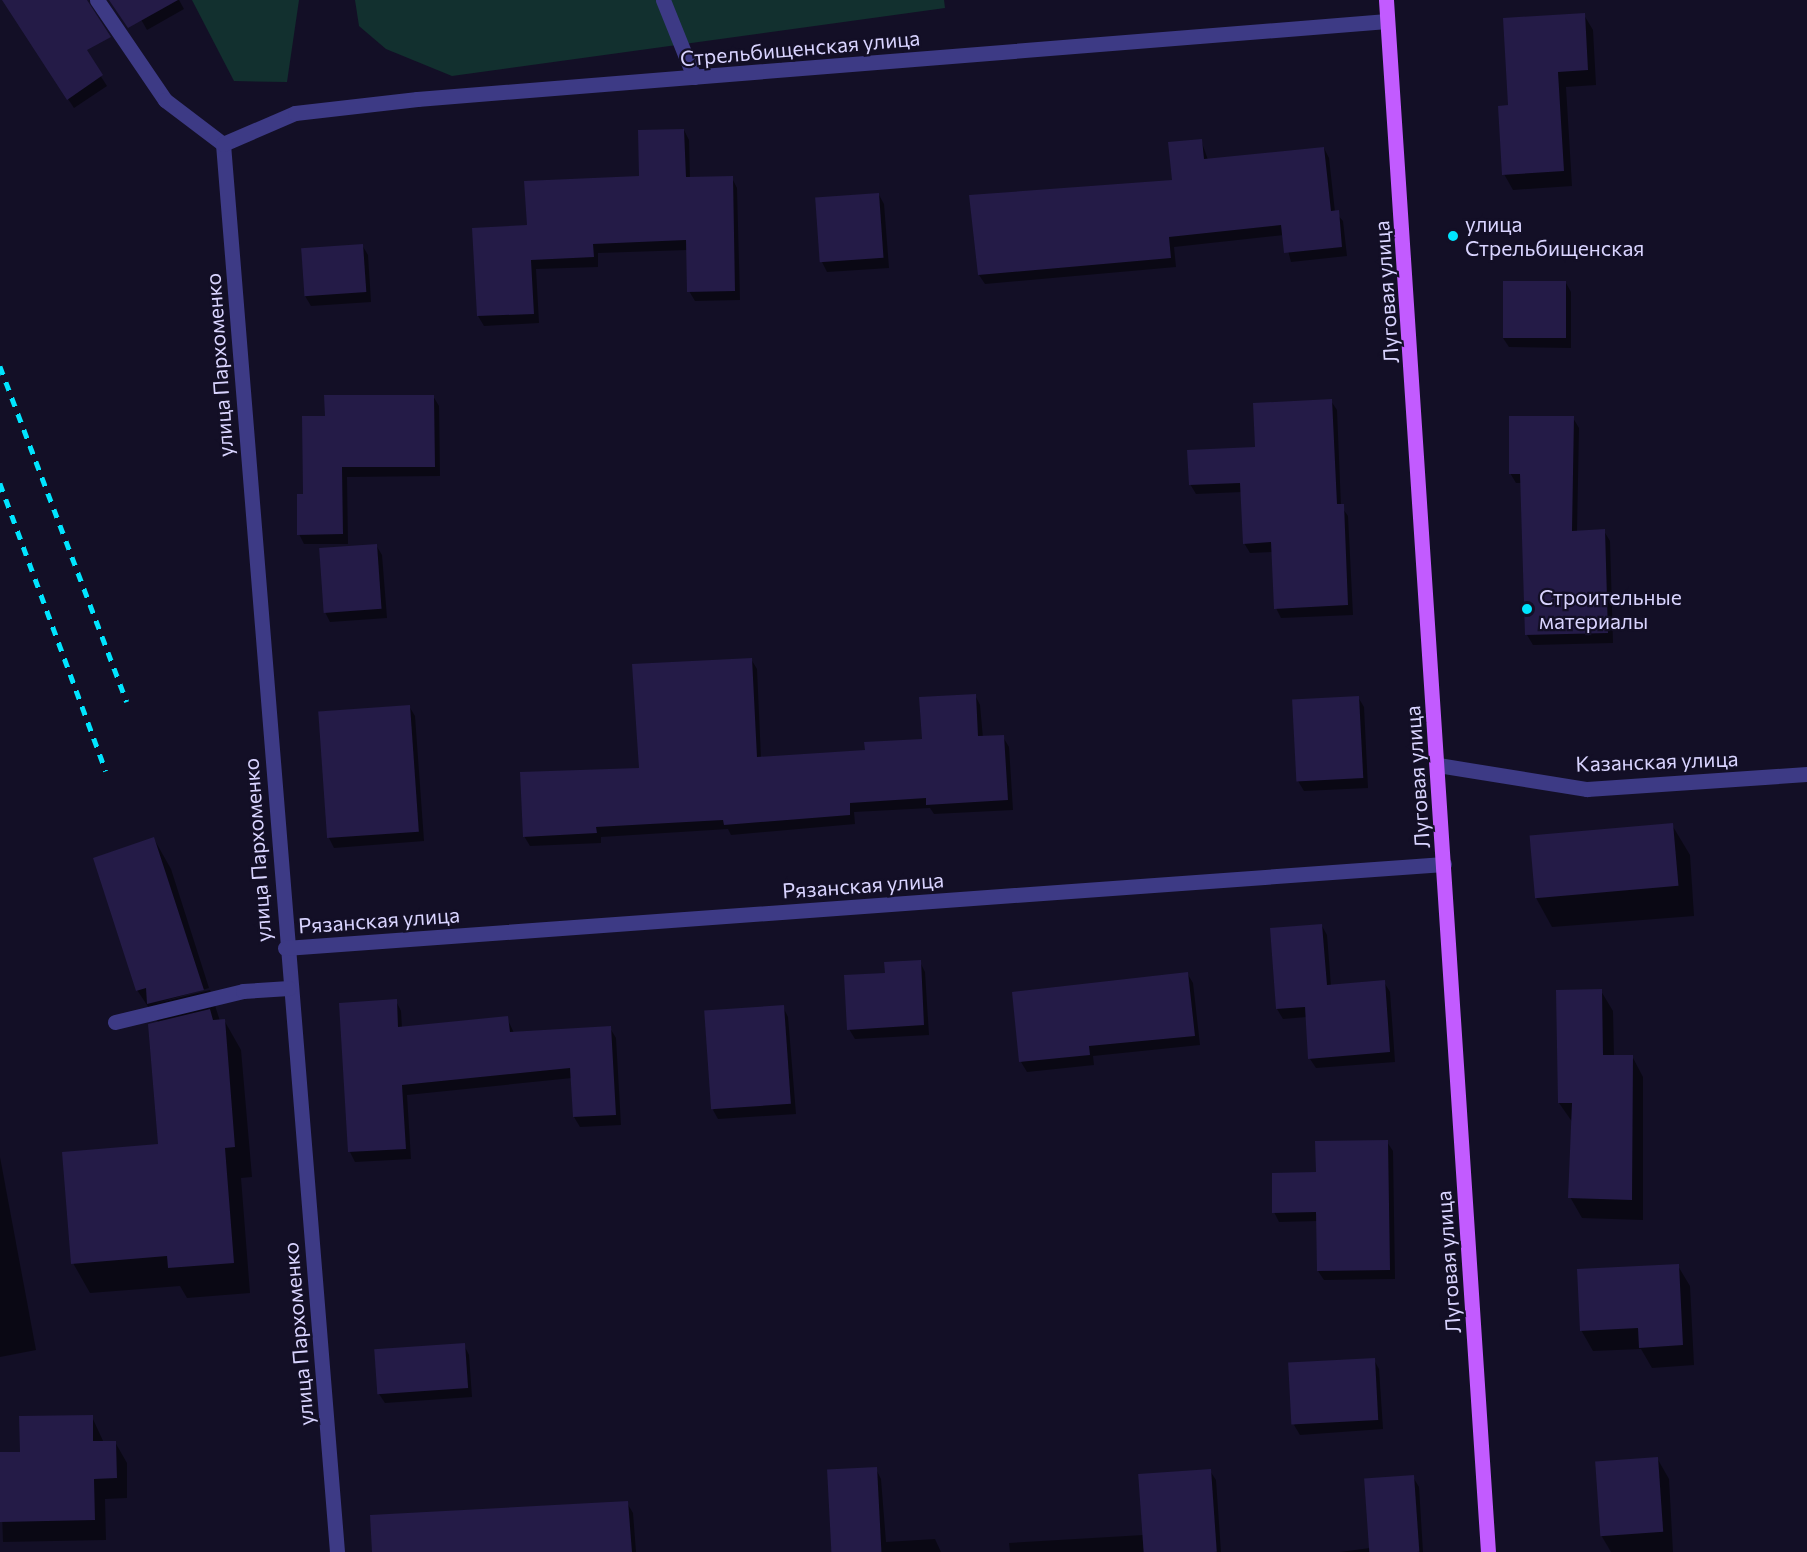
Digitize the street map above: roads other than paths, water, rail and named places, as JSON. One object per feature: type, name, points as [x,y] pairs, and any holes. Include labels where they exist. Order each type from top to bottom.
[{"type":"main road","name":"Луговая улица","points":[[1386,0],[1488,1552]]},
{"type":"street","points":[[97,0],[165,100],[223,144]]},
{"type":"street","points":[[663,0],[694,77]]},
{"type":"street","name":"Стрельбищенская улица","points":[[223,144],[295,113],[417,99],[1387,21]]},
{"type":"street","name":"улица Пархоменко","points":[[223,144],[285,948],[338,1552]]},
{"type":"street","name":"Казанская улица","points":[[1438,765],[1587,789],[1807,774]]},
{"type":"street","name":"Рязанская улица","points":[[285,948],[1444,864]]},
{"type":"street","points":[[115,1022],[243,991],[289,988]]},
{"type":"railway","points":[[0,366],[127,702]]},
{"type":"railway","points":[[0,483],[106,771]]},
{"type":"place","name":"улица Стрельбищенская","points":[[1453,236]]},
{"type":"place","name":"Строительные материалы","points":[[1527,609]]}]
